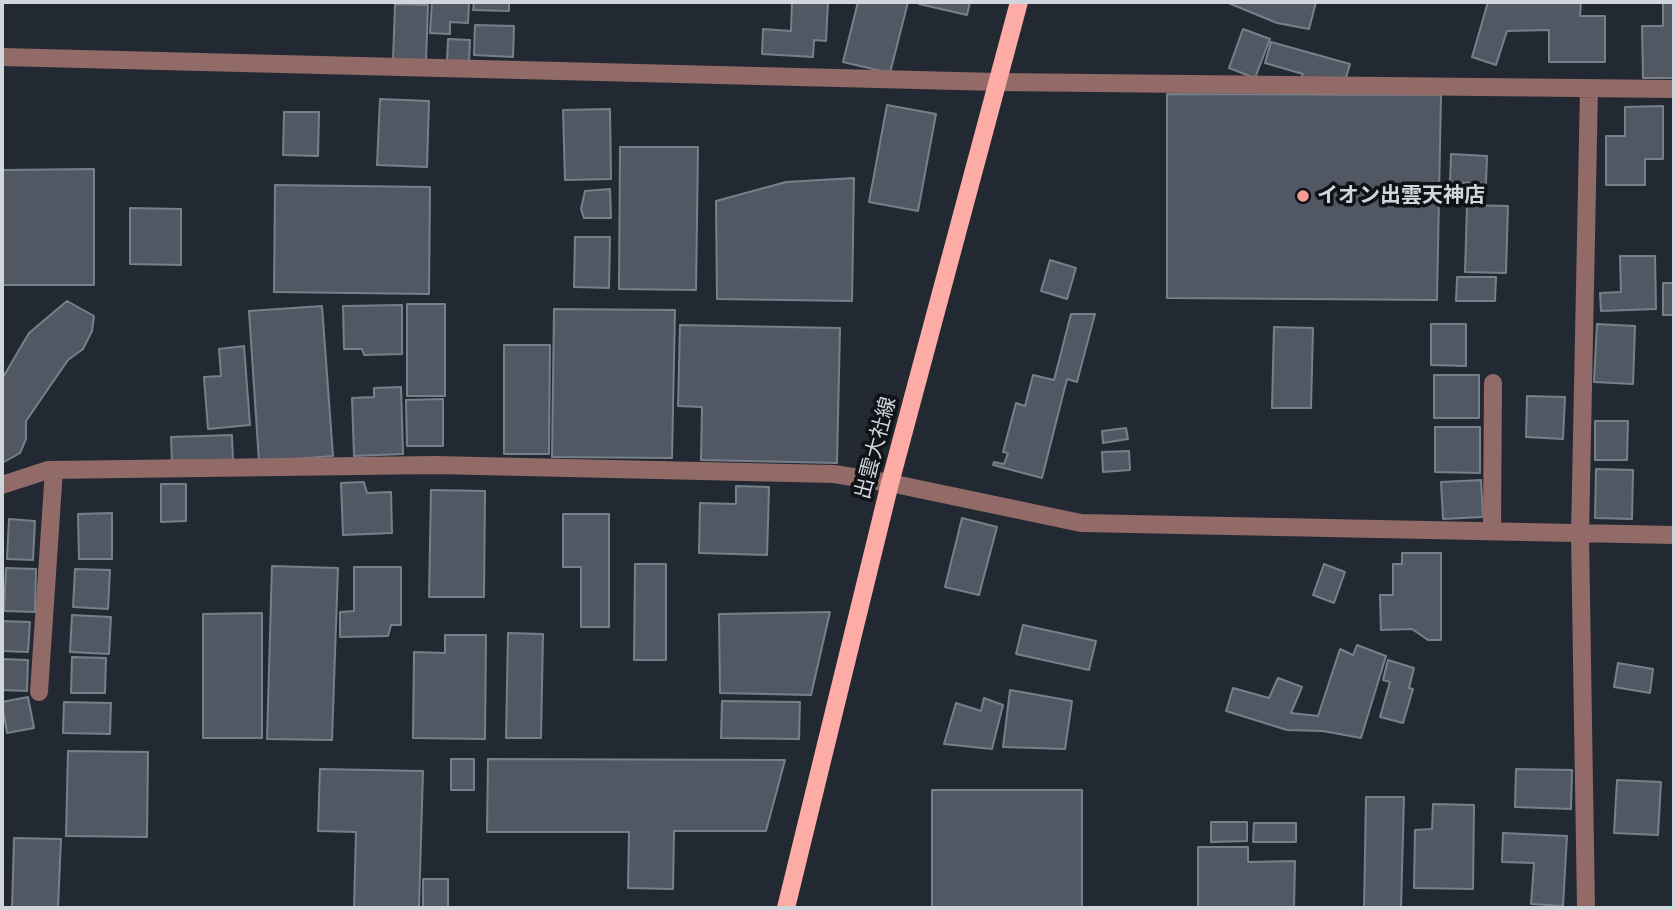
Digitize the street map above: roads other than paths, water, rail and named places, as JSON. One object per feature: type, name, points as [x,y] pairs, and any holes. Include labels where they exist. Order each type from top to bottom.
[{"type":"main road","name":"出雲大社線","points":[[786,908],[890,483],[1018,2]]},
{"type":"street","points":[[2,57],[997,82],[1674,89]]},
{"type":"street","points":[[1586,908],[1580,535],[1589,88]]},
{"type":"street","points":[[1492,531],[1493,383]]},
{"type":"street","points":[[2,485],[48,470],[435,465],[834,474],[1081,523],[1674,536]]},
{"type":"street","points":[[39,692],[54,470]]},
{"type":"place","name":"イオン出雲天神店","points":[[1303,196]]}]
